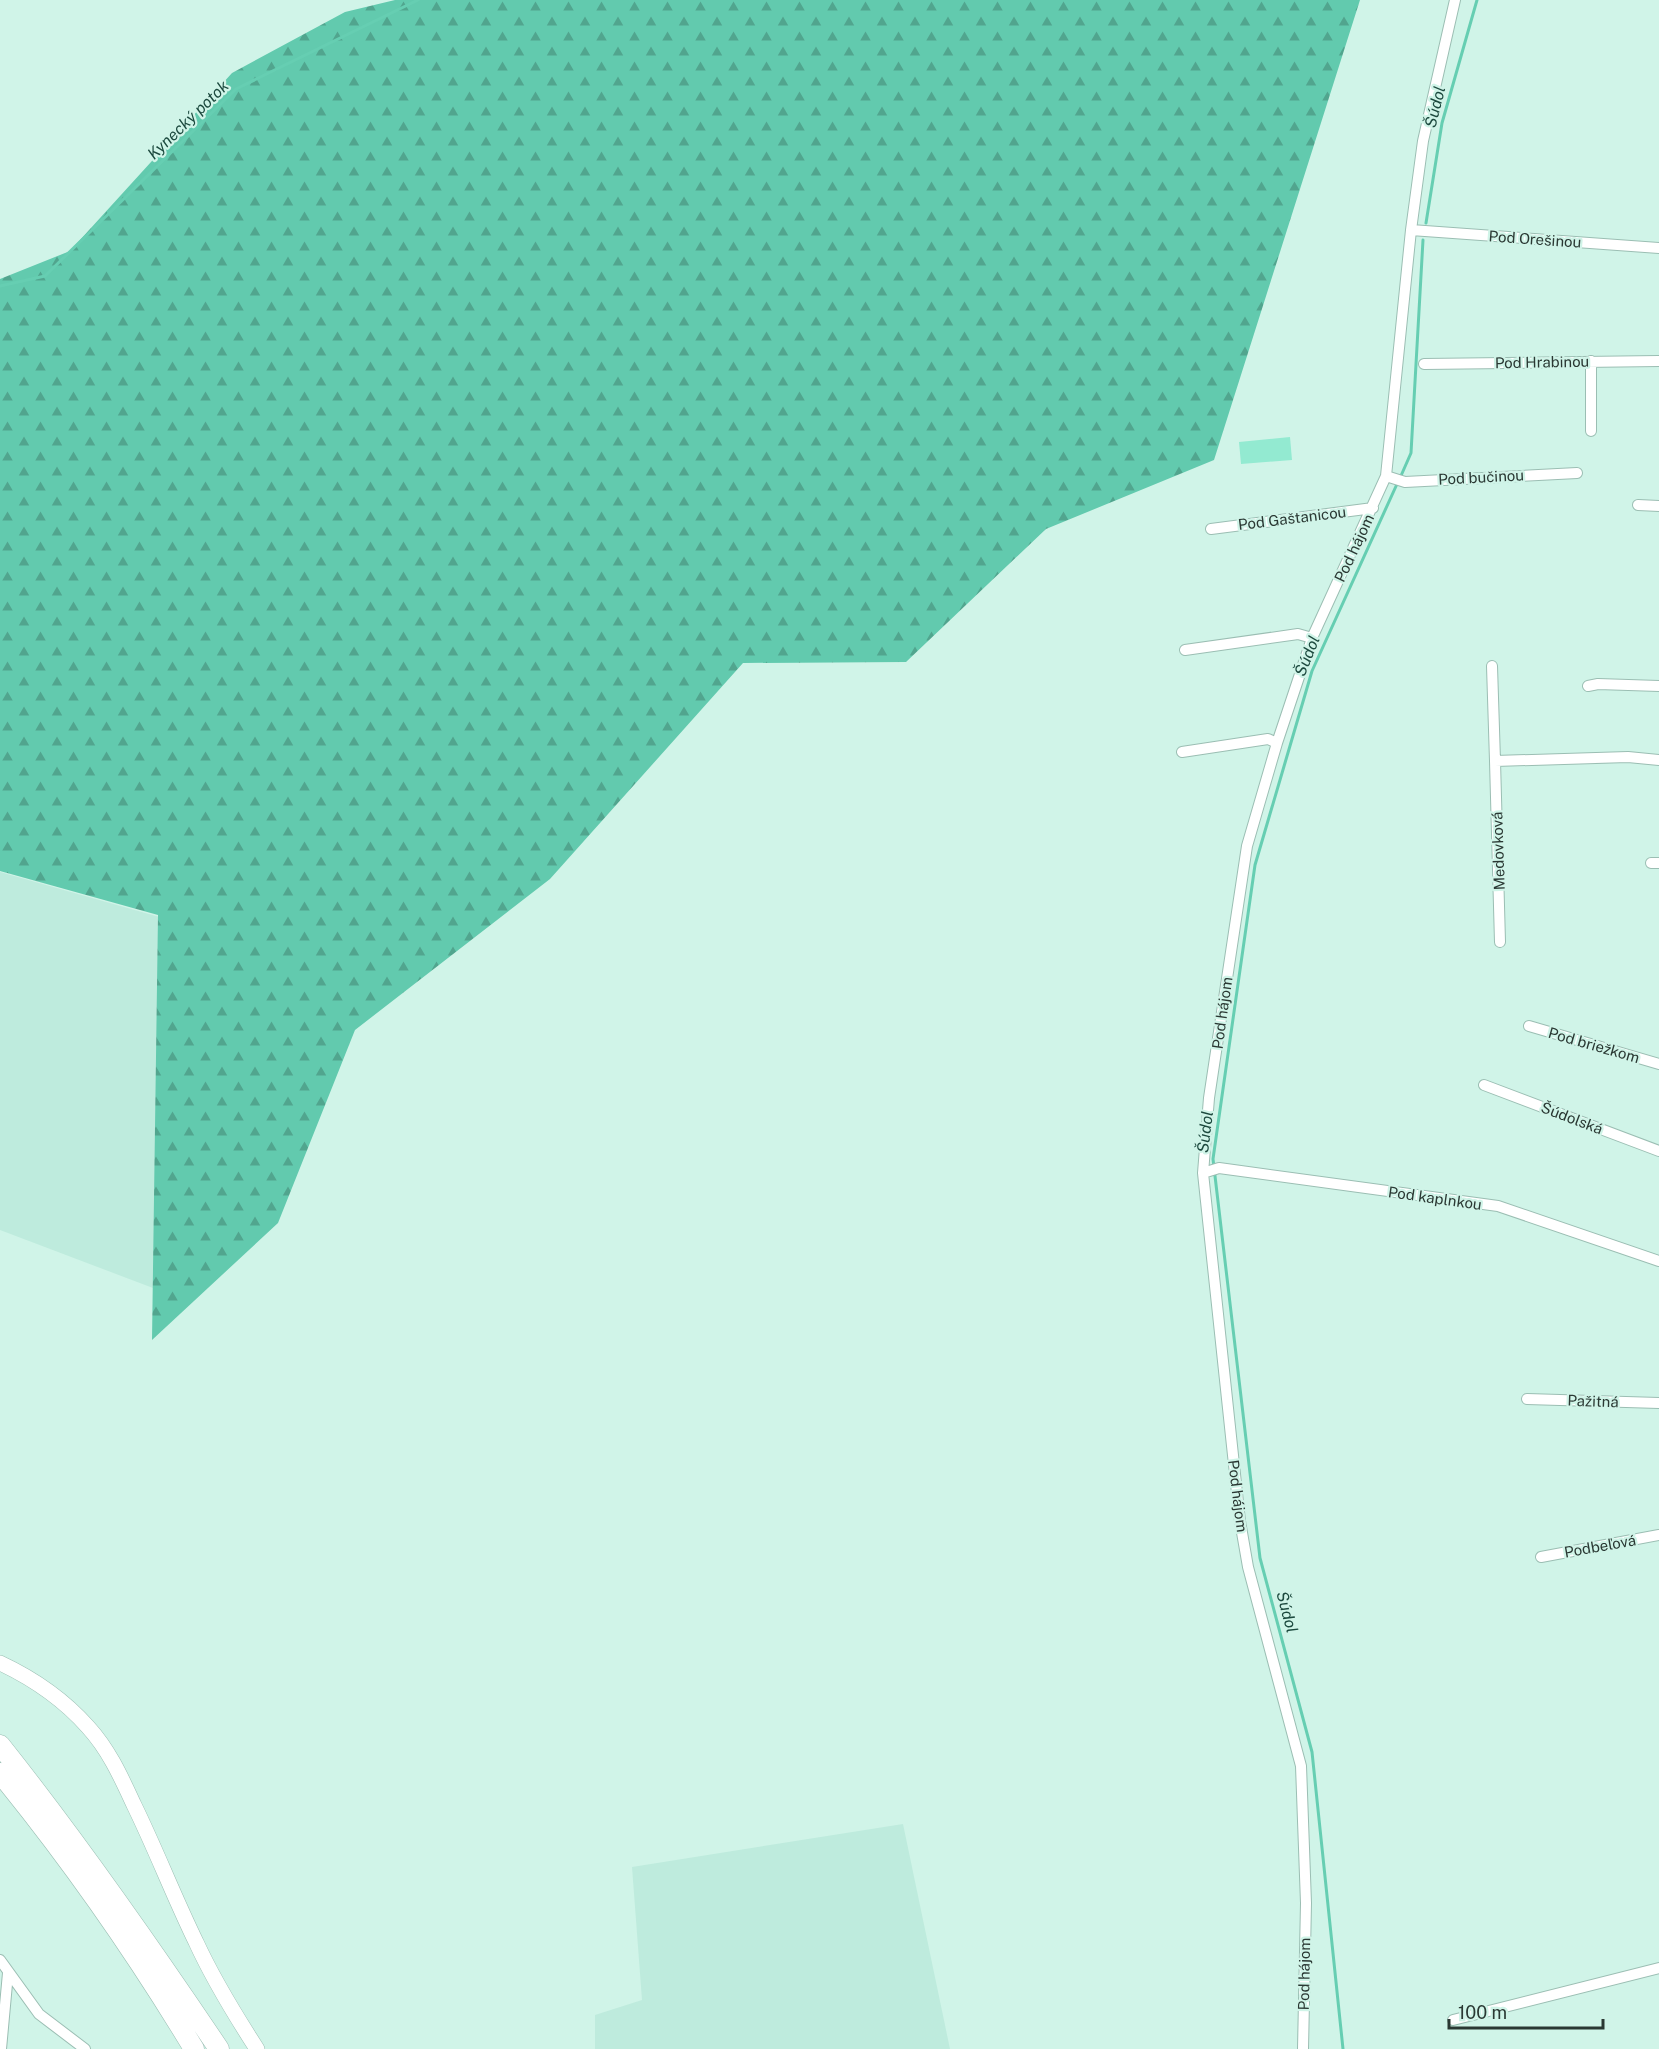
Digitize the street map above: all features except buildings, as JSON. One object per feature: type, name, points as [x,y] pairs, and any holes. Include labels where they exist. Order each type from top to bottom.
[{"type":"highway","points":[[0,1745],[113,1893],[219,2049]]},
{"type":"highway","points":[[0,1773],[33,1813],[97,1901],[154,1984],[194,2049]]},
{"type":"street","name":"Pod hájom","points":[[1303,2049],[1306,1903],[1301,1766],[1248,1567],[1240,1521],[1205,1172],[1209,1098],[1247,846],[1277,743],[1312,638],[1373,508],[1395,479],[1411,230],[1423,141],[1455,0]]},
{"type":"street","name":"Pod Orešinou","points":[[1411,230],[1659,248]]},
{"type":"street","name":"Pod Hrabinou","points":[[1424,364],[1659,361]]},
{"type":"street","points":[[1591,362],[1591,431]]},
{"type":"street","name":"Pod bučinou","points":[[1395,479],[1577,473]]},
{"type":"street","points":[[1638,505],[1659,506]]},
{"type":"street","name":"Pod Gaštanicou","points":[[1211,529],[1373,508]]},
{"type":"street","points":[[1185,650],[1298,634],[1312,638]]},
{"type":"street","name":"Medovková","points":[[1492,666],[1500,942]]},
{"type":"street","points":[[1588,686],[1598,684],[1659,686]]},
{"type":"street","points":[[1182,752],[1268,739],[1277,743]]},
{"type":"street","points":[[1495,760],[1628,757],[1659,760]]},
{"type":"street","name":"Pod briežkom","points":[[1529,1026],[1659,1064]]},
{"type":"street","name":"Šúdolská","points":[[1485,1085],[1659,1151]]},
{"type":"street","name":"Pod kaplnkou","points":[[1205,1172],[1219,1168],[1498,1206],[1659,1261]]},
{"type":"street","name":"Pažitná","points":[[1527,1399],[1659,1403]]},
{"type":"street","name":"Podbeľová","points":[[1541,1557],[1659,1535]]},
{"type":"street","points":[[0,1663],[20,1672],[54,1696],[88,1727],[114,1762],[149,1834],[196,1944],[231,2008],[257,2049]]},
{"type":"street","points":[[0,1960],[39,2014],[85,2049]]},
{"type":"street","points":[[1453,2020],[1659,1968]]},
{"type":"street","points":[[1,2049],[8,1973]]},
{"type":"shaded area","points":[[0,872],[163,918],[153,1288],[0,1230]]},
{"type":"shaded area","points":[[903,1824],[950,2049],[595,2049],[595,2015],[642,2000],[632,1867]]},
{"type":"green space","points":[[395,0],[1360,0],[1214,460],[1046,529],[906,662],[743,663],[550,879],[355,1030],[278,1223],[152,1340],[158,915],[0,871],[0,279],[70,251],[232,73],[345,12]]},
{"type":"green space","points":[[1290,437],[1292,460],[1241,464],[1239,442]]},
{"type":"waterway","name":"Kynecký potok","points":[[0,286],[45,276],[236,89],[418,0]]},
{"type":"waterway","name":"Šúdol","points":[[1426,223],[1442,123],[1477,0]]},
{"type":"waterway","name":"Šúdol","points":[[1400,478],[1411,453],[1423,240]]},
{"type":"waterway","name":"Šúdol","points":[[1343,2049],[1312,1752],[1260,1558],[1213,1159],[1255,865],[1312,671],[1397,484]]}]
